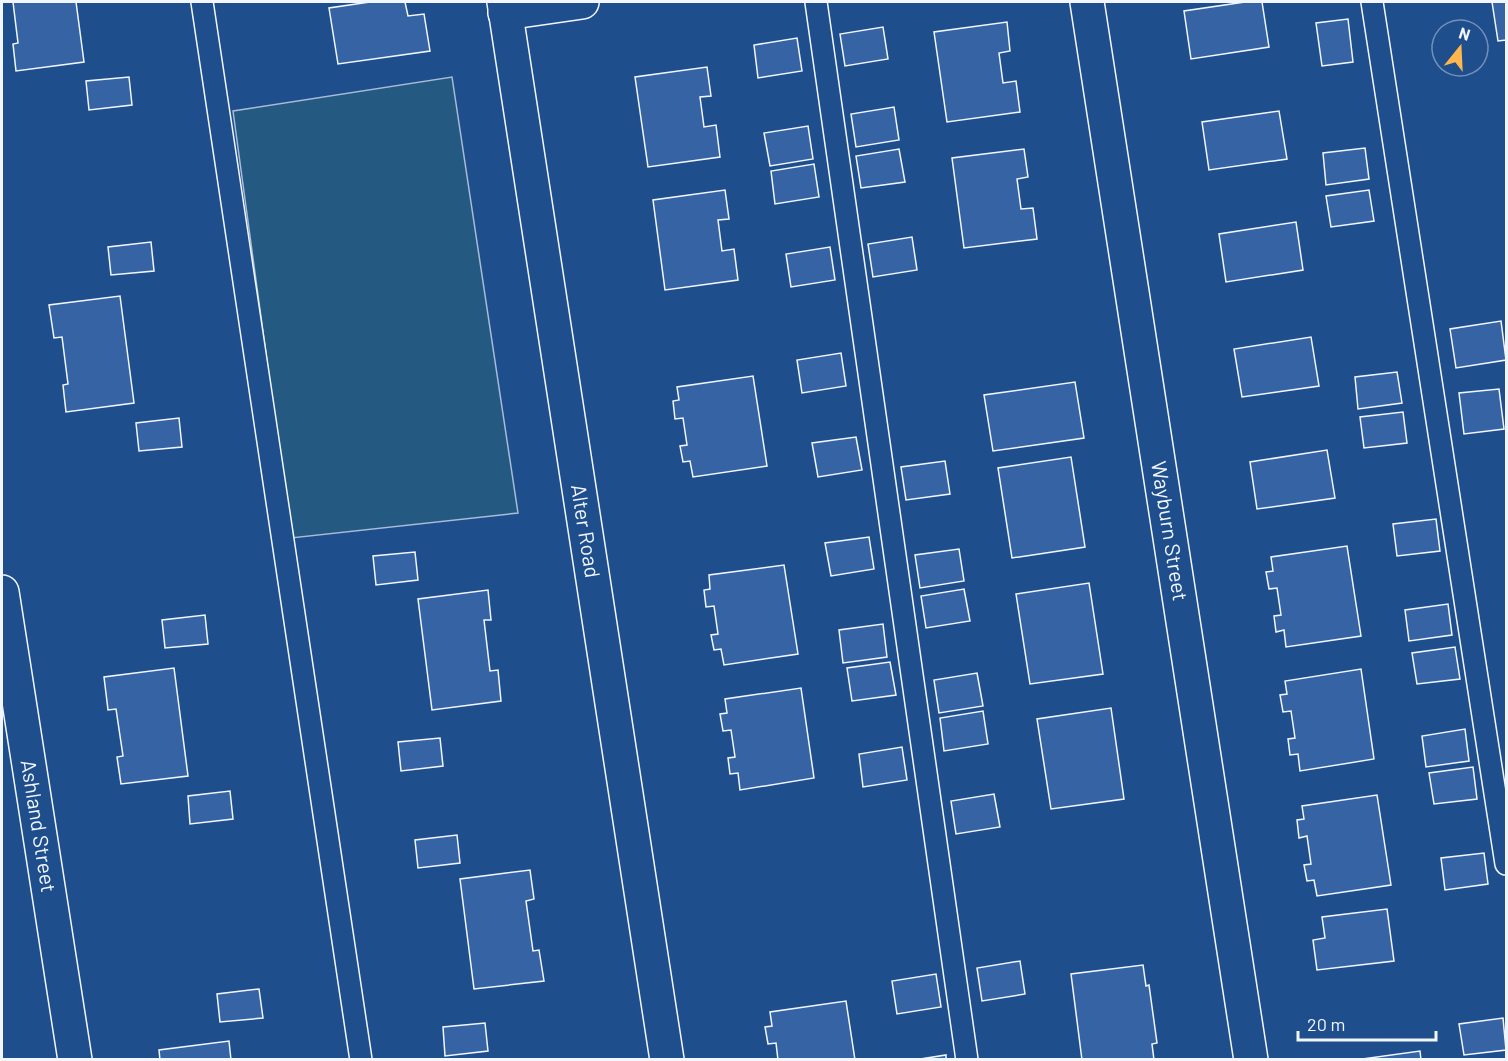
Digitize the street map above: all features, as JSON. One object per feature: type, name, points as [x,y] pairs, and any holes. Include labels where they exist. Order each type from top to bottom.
[{"type":"street","points":[[504,7],[582,2]]},
{"type":"street","name":"Wayburn Street","points":[[1087,2],[1251,1059]]},
{"type":"street","name":"Alter Road","points":[[504,7],[667,1059]]},
{"type":"street","name":"Ashland Street","points":[[2,592],[75,1059]]},
{"type":"lane","points":[[202,2],[361,1059]]},
{"type":"lane","points":[[816,2],[967,1059]]},
{"type":"lane","points":[[1372,2],[1506,864]]},
{"type":"shaded area","points":[[452,77],[518,513],[291,538],[233,111]]},
{"type":"building","points":[[13,2],[76,2],[84,62],[16,71],[13,44],[18,43]]},
{"type":"building","points":[[370,2],[405,2],[408,16],[424,14],[430,51],[338,64],[329,8]]},
{"type":"building","points":[[1245,2],[1262,2],[1269,47],[1191,59],[1184,11]]},
{"type":"building","points":[[1492,2],[1506,2],[1506,40],[1498,41]]},
{"type":"building","points":[[1348,19],[1353,62],[1322,66],[1316,23]]},
{"type":"building","points":[[1007,22],[1010,51],[999,53],[1003,83],[1016,81],[1020,112],[947,122],[934,32]]},
{"type":"building","points":[[883,27],[888,59],[845,66],[840,34]]},
{"type":"building","points":[[797,38],[802,71],[758,78],[754,45]]},
{"type":"building","points":[[707,67],[711,96],[700,97],[704,127],[716,125],[720,157],[648,167],[635,77]]},
{"type":"building","points":[[129,77],[132,105],[89,110],[86,81]]},
{"type":"building","points":[[894,107],[899,140],[856,147],[851,114]]},
{"type":"building","points":[[1279,111],[1287,159],[1209,170],[1202,122]]},
{"type":"building","points":[[808,126],[813,159],[770,166],[764,133]]},
{"type":"building","points":[[1365,148],[1369,179],[1326,185],[1323,153]]},
{"type":"building","points":[[899,149],[905,182],[861,188],[856,156]]},
{"type":"building","points":[[1024,149],[1028,177],[1017,179],[1021,209],[1033,208],[1037,239],[964,248],[952,158]]},
{"type":"building","points":[[814,164],[819,197],[775,204],[771,171]]},
{"type":"building","points":[[725,190],[729,219],[718,220],[722,251],[734,249],[738,280],[665,290],[653,200]]},
{"type":"building","points":[[1369,190],[1374,221],[1331,227],[1326,196]]},
{"type":"building","points":[[1296,222],[1303,270],[1226,282],[1219,234]]},
{"type":"building","points":[[912,237],[917,270],[873,277],[868,244]]},
{"type":"building","points":[[151,242],[154,271],[111,275],[108,247]]},
{"type":"building","points":[[830,247],[835,280],[791,287],[786,254]]},
{"type":"building","points":[[120,296],[134,403],[66,412],[63,385],[68,384],[62,337],[54,338],[49,305]]},
{"type":"building","points":[[1501,321],[1506,360],[1456,368],[1450,329]]},
{"type":"building","points":[[1311,337],[1319,386],[1242,397],[1234,349]]},
{"type":"building","points":[[841,353],[846,386],[802,393],[797,360]]},
{"type":"building","points":[[1397,372],[1402,403],[1358,409],[1355,377]]},
{"type":"building","points":[[753,376],[767,466],[693,477],[690,461],[683,462],[680,446],[687,445],[683,418],[675,419],[673,401],[679,400],[677,387]]},
{"type":"building","points":[[1075,382],[1084,438],[993,451],[984,395]]},
{"type":"building","points":[[1499,389],[1504,429],[1464,434],[1459,393]]},
{"type":"building","points":[[1403,412],[1407,443],[1364,448],[1360,417]]},
{"type":"building","points":[[179,418],[182,447],[139,451],[136,423]]},
{"type":"building","points":[[856,437],[862,470],[818,477],[812,443]]},
{"type":"building","points":[[1327,450],[1335,498],[1257,509],[1250,462]]},
{"type":"building","points":[[1071,457],[1085,547],[1012,558],[998,468]]},
{"type":"building","points":[[945,461],[950,494],[906,500],[901,467]]},
{"type":"building","points":[[1436,519],[1440,551],[1397,556],[1393,524]]},
{"type":"building","points":[[869,537],[874,569],[831,576],[825,543]]},
{"type":"building","points":[[1347,546],[1361,636],[1286,647],[1284,630],[1276,632],[1274,616],[1281,615],[1277,588],[1269,589],[1266,572],[1273,571],[1271,557]]},
{"type":"building","points":[[959,549],[964,581],[920,588],[915,555]]},
{"type":"building","points":[[415,552],[418,580],[376,585],[373,556]]},
{"type":"building","points":[[784,565],[798,654],[724,665],[721,649],[714,650],[711,635],[718,634],[714,606],[706,607],[704,590],[710,589],[709,575]]},
{"type":"building","points":[[1089,583],[1103,674],[1030,684],[1016,594]]},
{"type":"building","points":[[964,589],[970,621],[926,628],[921,596]]},
{"type":"building","points":[[488,590],[491,620],[484,620],[490,671],[498,670],[501,701],[432,710],[418,599]]},
{"type":"building","points":[[1448,604],[1452,635],[1409,641],[1405,610]]},
{"type":"building","points":[[205,615],[208,644],[165,648],[162,620]]},
{"type":"building","points":[[883,624],[887,657],[843,663],[839,630]]},
{"type":"building","points":[[1455,647],[1460,679],[1417,684],[1412,653]]},
{"type":"building","points":[[890,662],[896,695],[852,701],[847,668]]},
{"type":"building","points":[[174,668],[188,776],[121,784],[117,757],[123,756],[116,709],[108,710],[104,677]]},
{"type":"building","points":[[1361,669],[1374,759],[1300,771],[1298,754],[1290,755],[1288,739],[1295,738],[1291,711],[1283,712],[1280,695],[1287,694],[1285,681]]},
{"type":"building","points":[[977,673],[983,706],[939,713],[934,680]]},
{"type":"building","points":[[801,688],[814,778],[740,790],[738,773],[730,774],[728,758],[735,757],[731,730],[723,731],[720,714],[727,713],[725,699]]},
{"type":"building","points":[[1111,708],[1124,799],[1051,809],[1037,719]]},
{"type":"building","points":[[983,711],[988,744],[944,751],[940,718]]},
{"type":"building","points":[[1465,729],[1469,761],[1426,767],[1422,736]]},
{"type":"building","points":[[440,738],[443,766],[401,771],[398,742]]},
{"type":"building","points":[[902,747],[907,780],[863,787],[859,754]]},
{"type":"building","points":[[1473,767],[1477,799],[1434,804],[1429,773]]},
{"type":"building","points":[[230,791],[233,819],[190,824],[188,796]]},
{"type":"building","points":[[994,794],[1000,827],[956,834],[951,801]]},
{"type":"building","points":[[1377,795],[1391,885],[1317,896],[1314,880],[1307,881],[1304,865],[1311,864],[1307,836],[1299,838],[1297,820],[1304,819],[1302,806]]},
{"type":"building","points":[[457,835],[460,863],[418,868],[415,840]]},
{"type":"building","points":[[1484,853],[1488,884],[1445,890],[1441,858]]},
{"type":"building","points":[[530,870],[534,899],[526,901],[533,951],[539,950],[544,981],[474,989],[460,879]]},
{"type":"building","points":[[1387,909],[1394,961],[1317,970],[1313,940],[1325,938],[1322,917]]},
{"type":"building","points":[[1020,961],[1025,994],[982,1001],[977,968]]},
{"type":"building","points":[[1143,965],[1146,986],[1149,985],[1157,1043],[1152,1044],[1154,1060],[1082,1060],[1071,974]]},
{"type":"building","points":[[936,974],[941,1007],[897,1014],[892,981]]},
{"type":"building","points":[[259,989],[263,1018],[220,1022],[217,994]]},
{"type":"building","points":[[846,1001],[855,1060],[778,1060],[776,1043],[768,1044],[765,1027],[772,1026],[770,1012]]},
{"type":"building","points":[[1503,1018],[1506,1050],[1464,1055],[1459,1024]]},
{"type":"building","points":[[485,1023],[488,1051],[445,1056],[443,1027]]},
{"type":"building","points":[[229,1041],[231,1060],[160,1060],[159,1050]]},
{"type":"building","points":[[1420,1051],[1421,1060],[1355,1060]]},
{"type":"building","points":[[946,1055],[946,1060],[914,1060]]}]
